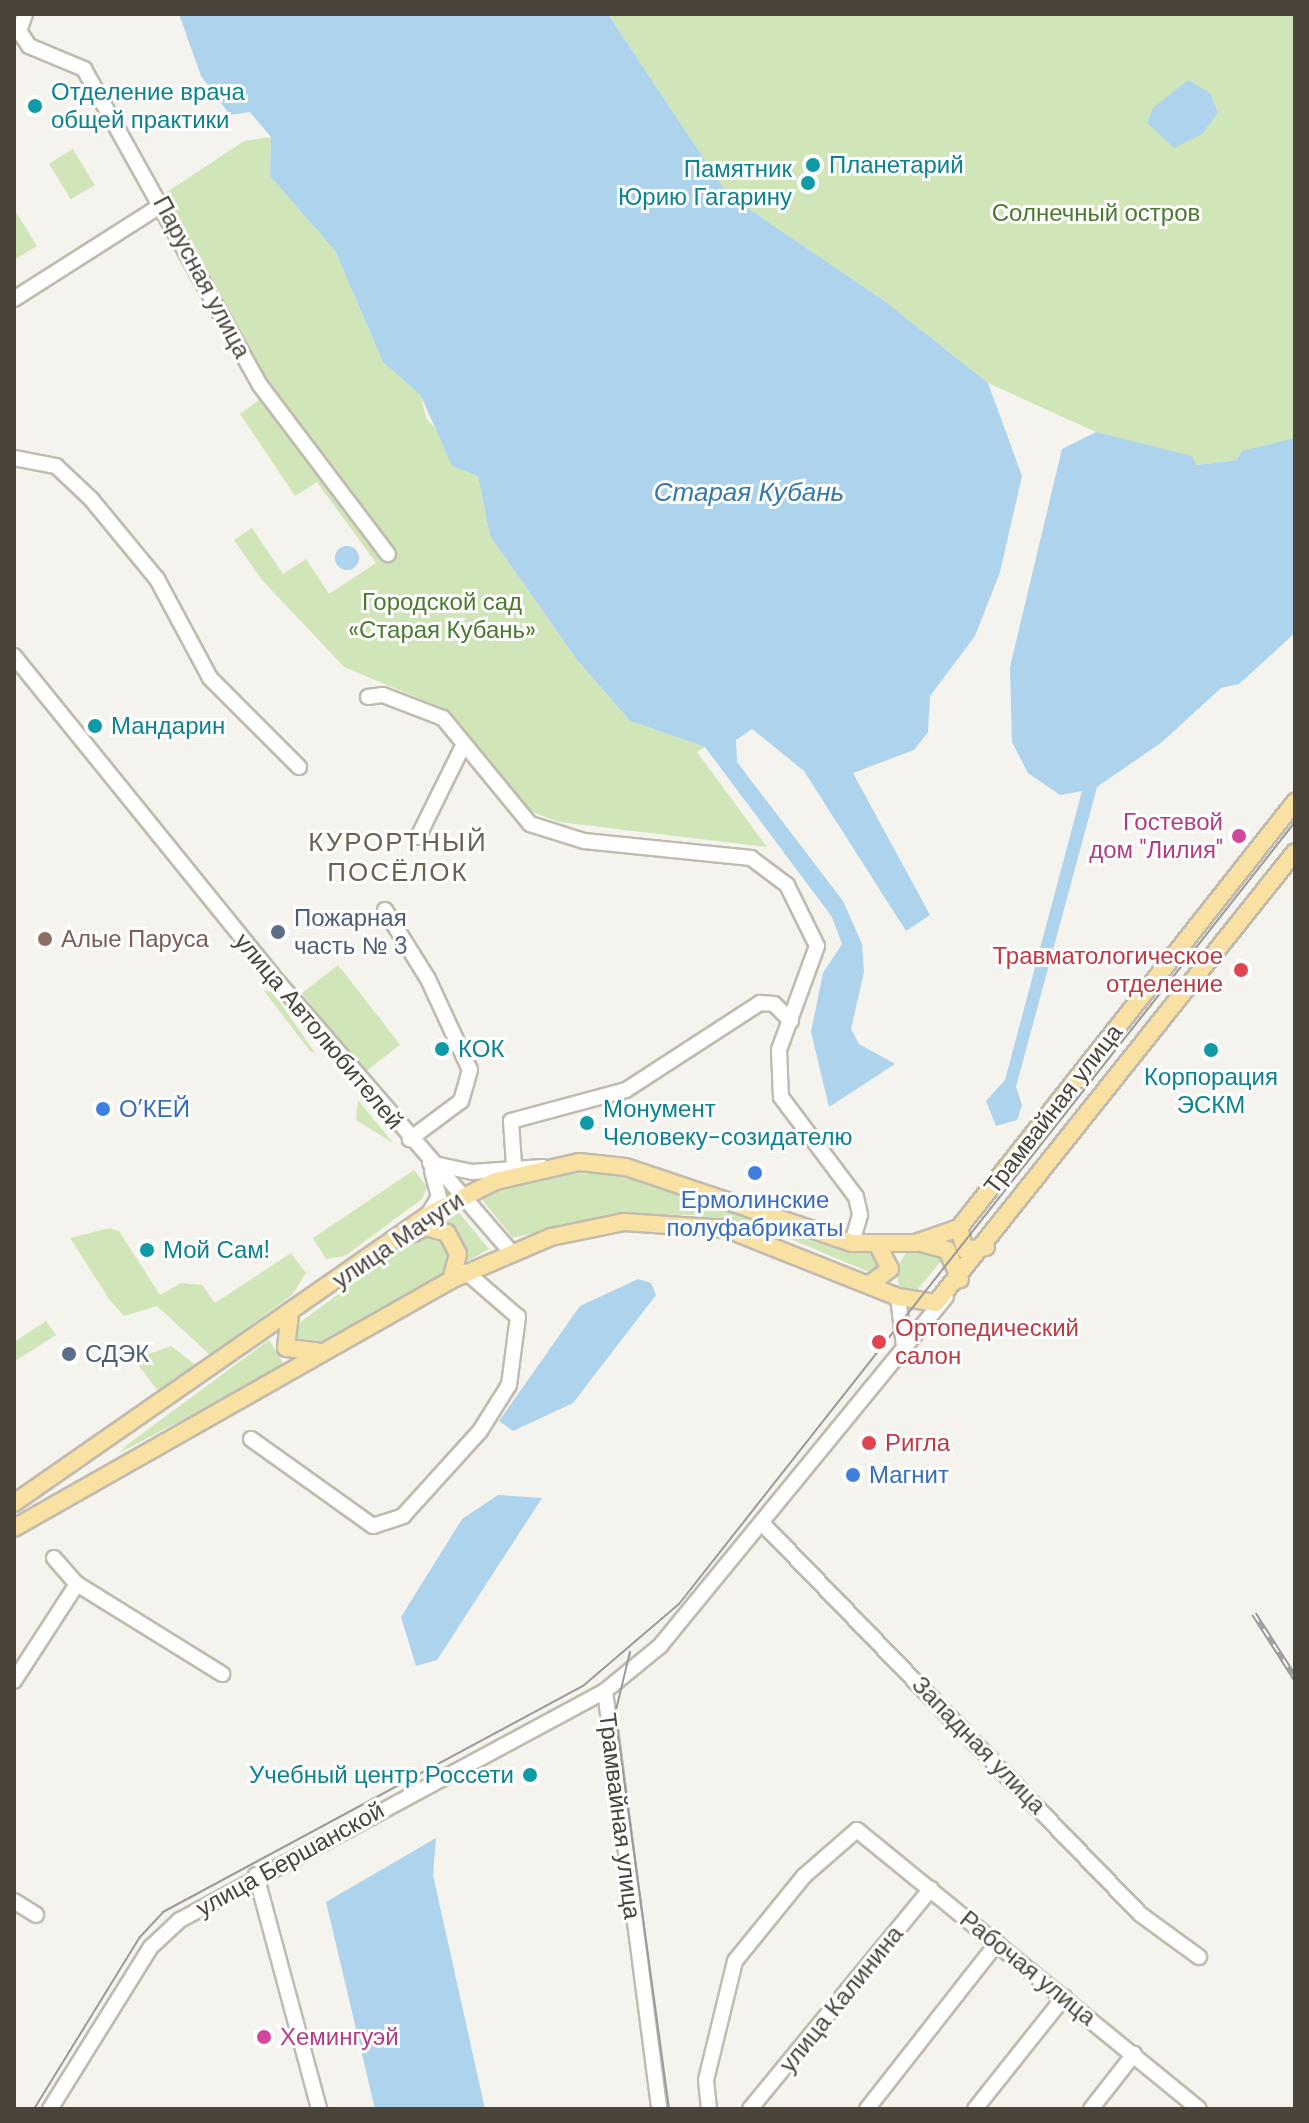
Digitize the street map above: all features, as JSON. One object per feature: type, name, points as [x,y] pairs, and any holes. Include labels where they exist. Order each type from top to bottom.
[{"type":"main road","name":"Трамвайная улица","points":[[959,1228],[1295,802]]},
{"type":"main road","name":"Трамвайная улица","points":[[947,1296],[1295,852]]},
{"type":"main road","name":"улица Мачуги","points":[[14,1503],[290,1314],[428,1215],[459,1197],[546,1167],[626,1167],[852,1243],[879,1247],[915,1243],[959,1228]]},
{"type":"main road","points":[[14,1528],[458,1276],[510,1251],[624,1222],[680,1222],[787,1249],[898,1297],[928,1304],[947,1296]]},
{"type":"main road","points":[[959,1228],[965,1250],[986,1247]]},
{"type":"main road","points":[[377,1251],[436,1229],[458,1254],[458,1276]]},
{"type":"main road","points":[[915,1243],[947,1250],[960,1279]]},
{"type":"main road","points":[[870,1284],[890,1269],[879,1247]]},
{"type":"main road","points":[[290,1314],[282,1338],[291,1353],[338,1344]]},
{"type":"street","name":"Парусная улица","points":[[20,20],[22,37],[38,52],[84,69],[163,204],[260,385],[388,554]]},
{"type":"street","points":[[14,299],[163,204]]},
{"type":"street","points":[[14,458],[56,466],[91,499],[157,579],[210,678],[299,767]]},
{"type":"street","name":"улица Автолюбителей","points":[[14,656],[429,1163],[510,1251]]},
{"type":"street","points":[[368,697],[425,707],[464,744],[517,816],[552,833],[764,861],[816,932],[791,1021],[779,1050],[781,1097],[856,1197],[860,1215],[852,1243]]},
{"type":"street","points":[[418,837],[464,744]]},
{"type":"street","points":[[385,910],[422,967],[470,1070],[461,1101],[410,1139]]},
{"type":"street","points":[[514,1165],[511,1121],[626,1090],[760,1003],[774,1004],[791,1021]]},
{"type":"street","points":[[428,1215],[439,1197],[429,1163],[472,1172],[514,1165],[546,1167]]},
{"type":"street","points":[[251,1439],[373,1526],[403,1516],[480,1431],[509,1385],[518,1317],[458,1276]]},
{"type":"street","name":"Трамвайная улица","points":[[659,2109],[605,1691],[680,1627],[947,1296]]},
{"type":"street","points":[[898,1297],[904,1346]]},
{"type":"street","name":"Западная улица","points":[[764,1525],[1140,1914],[1199,1957]]},
{"type":"street","points":[[54,1558],[77,1584],[222,1674]]},
{"type":"street","points":[[14,1681],[77,1584]]},
{"type":"street","name":"улица Бершанской","points":[[50,2109],[151,1947],[180,1920],[256,1875],[605,1691]]},
{"type":"street","name":"Рабочая улица","points":[[709,2109],[706,2080],[735,1961],[794,1886],[857,1830],[1199,2109]]},
{"type":"street","points":[[256,1875],[319,2109]]},
{"type":"street","name":"улица Калинина","points":[[750,2109],[931,1889]]},
{"type":"street","points":[[14,1901],[36,1915]]},
{"type":"street","points":[[867,2109],[997,1943]]},
{"type":"street","points":[[975,2109],[1064,1997]]},
{"type":"street","points":[[1091,2109],[1134,2054]]},
{"type":"green space","name":"Солнечный остров","points":[[608,14],[1295,14],[1295,438],[1237,460],[1195,465],[1096,432],[988,383],[882,299],[728,195]]},
{"type":"green space","name":"Городской сад «Старая Кубань»","points":[[271,137],[270,176],[335,251],[383,362],[421,396],[426,418],[478,476],[490,536],[577,660],[630,721],[705,747],[697,752],[767,847],[559,822],[527,810],[440,707],[344,667],[262,580],[234,540],[252,528],[283,574],[306,559],[329,594],[376,563],[317,482],[295,496],[240,414],[268,393],[164,194],[244,141]]},
{"type":"green space","points":[[73,149],[95,185],[71,199],[49,163]]},
{"type":"green space","points":[[14,209],[37,246],[14,260]]},
{"type":"green space","points":[[338,965],[400,1045],[364,1073],[302,993]]},
{"type":"green space","points":[[264,991],[273,992],[315,1053],[310,1051]]},
{"type":"green space","points":[[358,1100],[393,1143],[356,1120]]},
{"type":"green space","points":[[414,1170],[427,1187],[422,1199],[345,1256],[326,1259],[313,1238]]},
{"type":"green space","points":[[556,1173],[626,1174],[679,1190],[814,1242],[883,1256],[878,1276],[793,1240],[695,1215],[610,1214],[513,1238],[479,1196]]},
{"type":"green space","points":[[456,1209],[489,1249],[462,1264],[431,1224]]},
{"type":"green space","points":[[109,1228],[119,1231],[160,1295],[181,1283],[202,1285],[215,1303],[291,1253],[306,1273],[292,1295],[210,1355],[157,1306],[124,1316],[109,1299],[70,1238]]},
{"type":"green space","points":[[418,1235],[447,1245],[448,1271],[313,1347],[295,1347],[291,1329]]},
{"type":"green space","points":[[921,1248],[945,1256],[914,1294],[899,1285],[896,1269],[906,1253]]},
{"type":"green space","points":[[46,1321],[56,1335],[14,1362],[14,1342]]},
{"type":"green space","points":[[269,1340],[285,1366],[119,1453],[128,1444]]},
{"type":"green space","points":[[171,1346],[201,1369],[160,1394],[134,1359]]},
{"type":"water","name":"Старая Кубань","points":[[179,14],[608,14],[728,195],[882,299],[988,383],[1022,476],[1000,572],[975,636],[930,696],[928,732],[914,750],[853,773],[930,915],[906,931],[804,771],[752,729],[736,740],[737,762],[843,901],[862,944],[864,972],[851,1029],[859,1044],[895,1064],[829,1107],[811,1032],[823,973],[842,944],[832,917],[705,747],[630,721],[577,660],[490,536],[478,476],[452,466],[421,396],[383,362],[335,251],[270,176],[271,137],[250,112],[230,115],[201,76]]},
{"type":"water","points":[[1188,80],[1210,93],[1218,113],[1202,134],[1174,148],[1147,123],[1153,108]]},
{"type":"water","points":[[1096,432],[1192,456],[1196,465],[1237,460],[1242,451],[1295,438],[1295,633],[1239,684],[1221,688],[1162,742],[1097,787],[1016,1087],[1022,1105],[1017,1120],[996,1126],[986,1101],[1005,1080],[1082,791],[1060,795],[1028,773],[1012,742],[1010,667],[1062,449]]},
{"type":"water","points":[[347,546],[356,549],[359,558],[356,567],[347,570],[338,567],[335,558],[338,549]]},
{"type":"water","points":[[638,1279],[651,1283],[656,1295],[573,1403],[513,1431],[499,1421],[580,1306]]},
{"type":"water","points":[[498,1495],[542,1498],[437,1660],[416,1666],[401,1617],[462,1519]]},
{"type":"water","points":[[436,1838],[433,1875],[485,2109],[375,2109],[326,1902]]},
{"type":"tram line","points":[[34,2109],[140,1937],[163,1912],[584,1685],[679,1604],[1295,822]]},
{"type":"tram line","points":[[630,1652],[615,1714],[669,2109]]},
{"type":"railway","points":[[1254,1614],[1295,1678]]},
{"type":"place","name":"Отделение врача общей практики","points":[[35,106]]},
{"type":"place","name":"Планетарий","points":[[813,165]]},
{"type":"place","name":"Памятник Юрию Гагарину","points":[[808,183]]},
{"type":"place","name":"Мандарин","points":[[95,726]]},
{"type":"place","name":"Гостевой дом \"Лилия\"","points":[[1239,836]]},
{"type":"place","name":"Пожарная часть № 3","points":[[278,932]]},
{"type":"place","name":"Алые Паруса","points":[[45,939]]},
{"type":"place","name":"Травматологическое отделение","points":[[1241,970]]},
{"type":"place","name":"КОК","points":[[442,1049]]},
{"type":"place","name":"Корпорация ЭСКМ","points":[[1211,1050]]},
{"type":"place","name":"О’КЕЙ","points":[[103,1109]]},
{"type":"place","name":"Монумент Человеку-созидателю","points":[[587,1123]]},
{"type":"place","name":"Ермолинские полуфабрикаты","points":[[755,1173]]},
{"type":"place","name":"Мой Сам!","points":[[147,1250]]},
{"type":"place","name":"Ортопедический салон","points":[[879,1342]]},
{"type":"place","name":"СДЭК","points":[[69,1354]]},
{"type":"place","name":"Ригла","points":[[869,1443]]},
{"type":"place","name":"Магнит","points":[[853,1475]]},
{"type":"place","name":"Учебный центр Россети","points":[[530,1775]]},
{"type":"place","name":"Хемингуэй","points":[[264,2037]]},
{"type":"district","name":"КУРОРТНЫЙ ПОСЁЛОК","points":[[398,858]]}]
